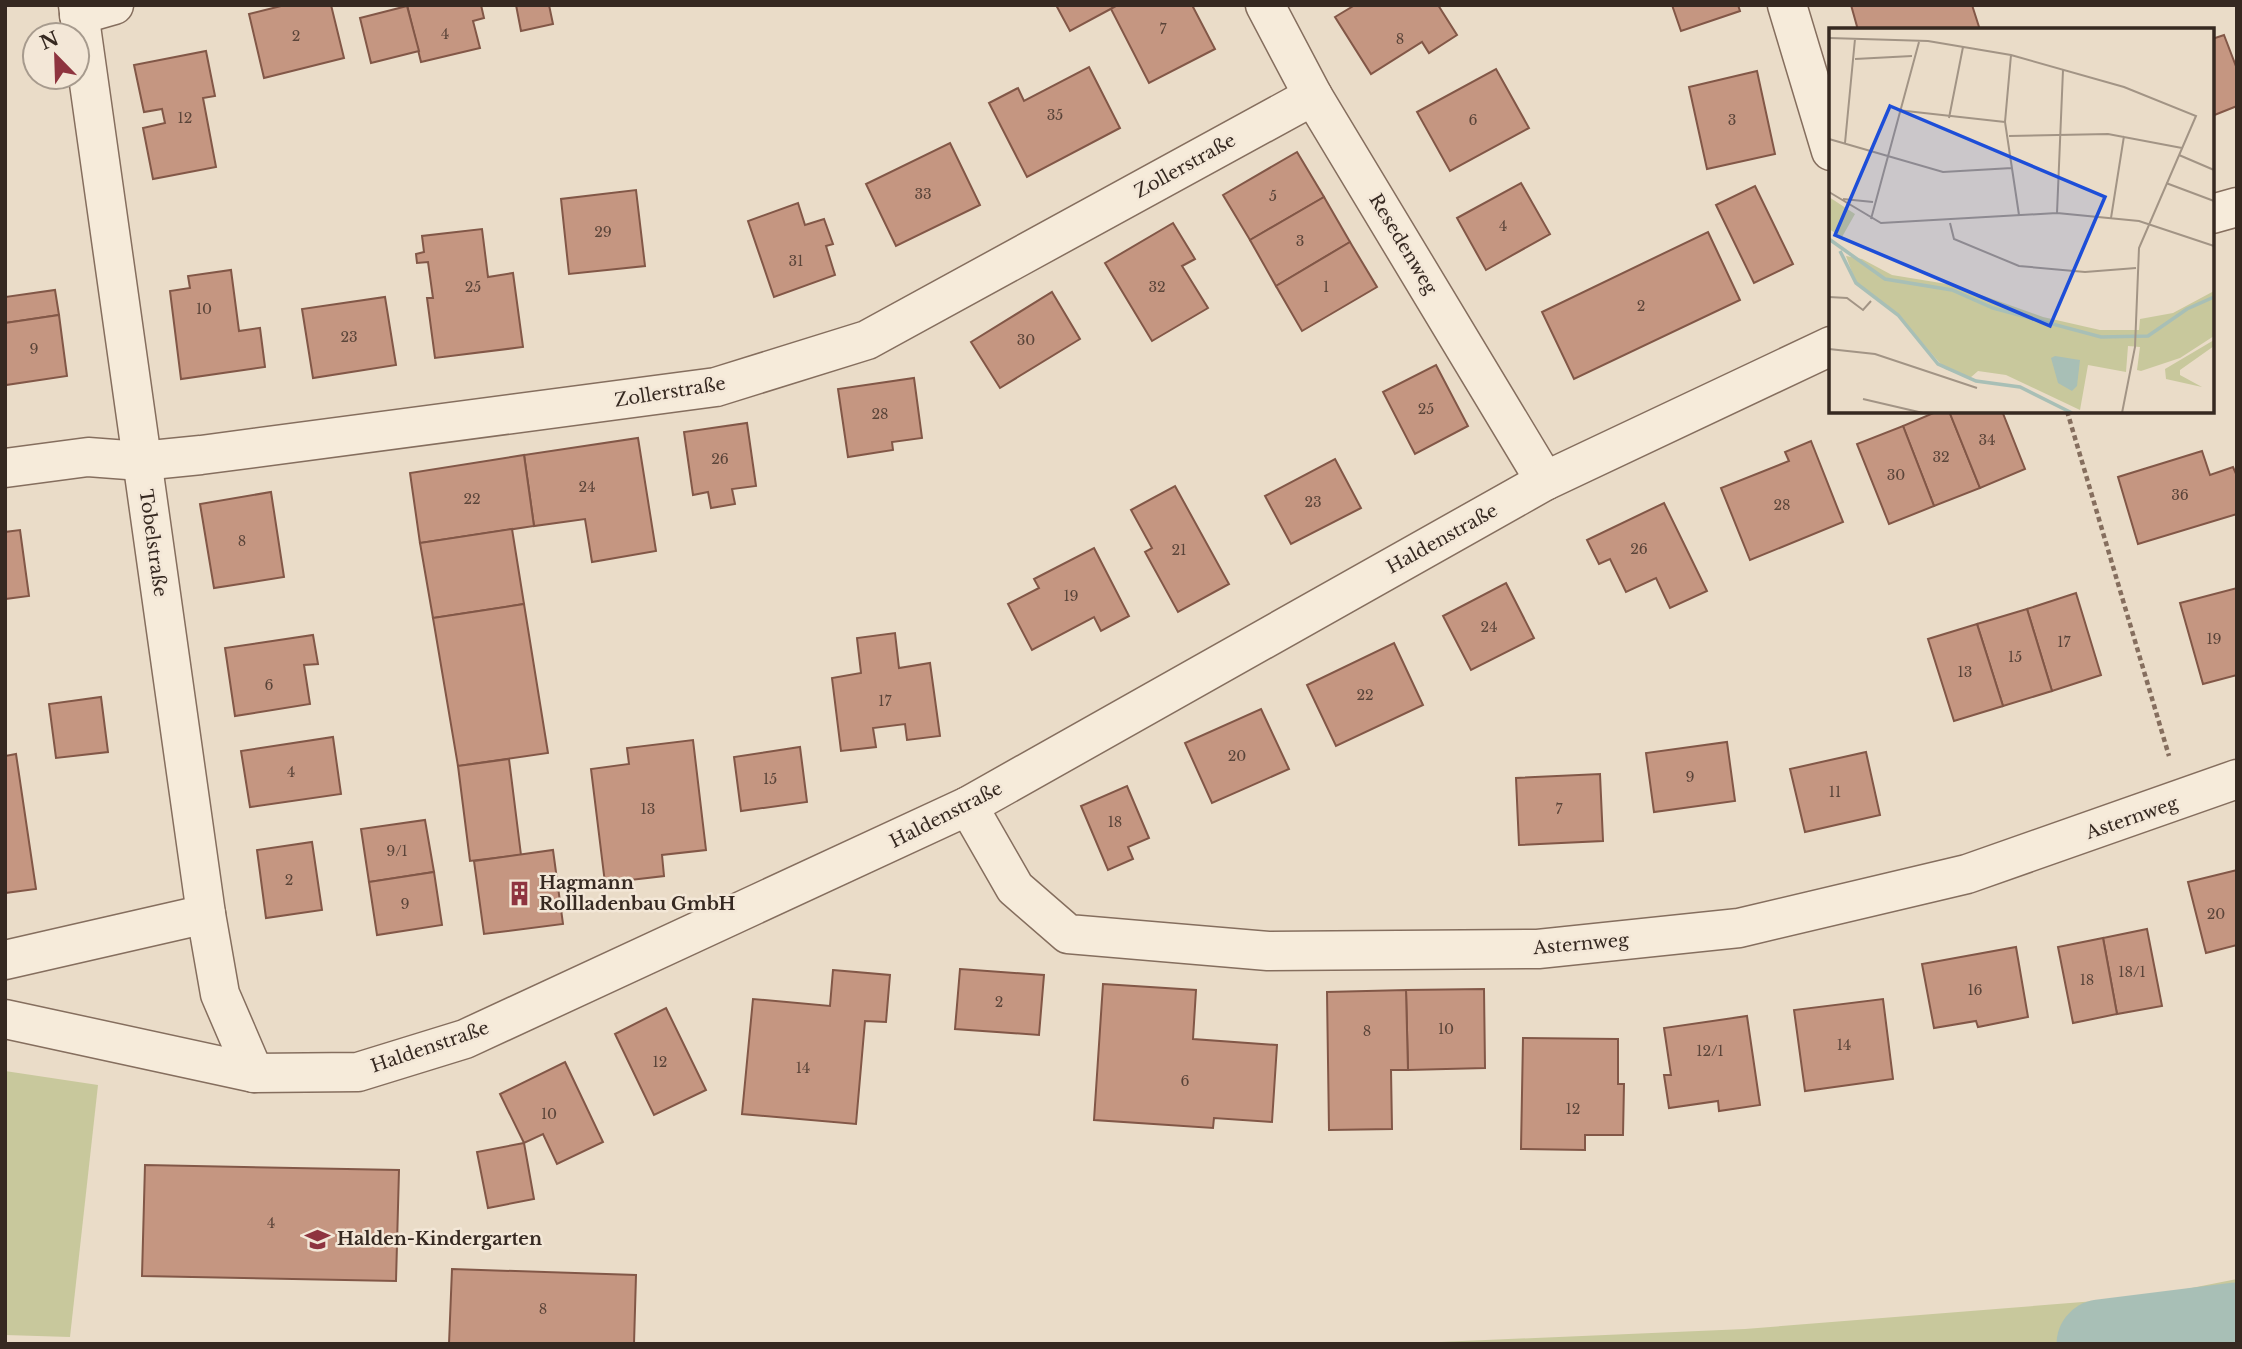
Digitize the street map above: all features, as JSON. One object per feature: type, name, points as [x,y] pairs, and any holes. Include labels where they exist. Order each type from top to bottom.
[{"type":"street","name":"Resedenweg","points":[[1265,5],[1313,96],[1545,481]]},
{"type":"street","points":[[1787,5],[1829,144]]},
{"type":"street","name":"Tobelstraße","points":[[90,8],[141,461],[206,914],[220,994],[254,1073]]},
{"type":"street","name":"Zollerstraße","points":[[5,468],[88,457],[141,461],[716,387],[867,340],[1313,96]]},
{"type":"street","points":[[2214,213],[2237,207]]},
{"type":"street","name":"Haldenstraße","points":[[5,1019],[254,1073],[358,1072],[465,1039],[968,807],[1545,481],[1829,347]]},
{"type":"street","name":"Asternweg","points":[[968,807],[1015,888],[1068,934],[1268,951],[1524,950],[1739,928],[1967,874],[2183,801],[2237,779]]},
{"type":"street","points":[[5,960],[206,914]]},
{"type":"path","points":[[2068,413],[2183,801]]},
{"type":"green space","points":[[5,1071],[98,1085],[70,1337],[5,1335]]},
{"type":"green space","points":[[2237,1279],[2237,1344],[1393,1344],[1745,1329],[2146,1297]]},
{"type":"building","points":[[285,5],[331,5],[344,58],[264,78],[249,14]]},
{"type":"building","points":[[407,5],[481,5],[484,18],[473,21],[480,48],[421,62]]},
{"type":"building","points":[[516,5],[549,5],[553,24],[521,31]]},
{"type":"building","points":[[1056,5],[1118,5],[1070,31]]},
{"type":"building","points":[[1118,5],[1192,5],[1215,49],[1149,83],[1111,9]]},
{"type":"building","points":[[1355,5],[1438,5],[1457,35],[1429,53],[1422,42],[1371,74],[1335,17]]},
{"type":"building","points":[[1672,5],[1738,5],[1740,11],[1681,31]]},
{"type":"building","points":[[1851,5],[1972,5],[1979,28],[1857,28]]},
{"type":"building","points":[[407,6],[419,51],[371,63],[360,18]]},
{"type":"building","points":[[2224,35],[2237,69],[2237,106],[2214,115],[2214,38]]},
{"type":"building","points":[[206,51],[215,96],[203,98],[216,167],[153,179],[143,128],[165,123],[162,109],[144,112],[134,65]]},
{"type":"building","points":[[1089,67],[1120,128],[1027,177],[989,103],[1018,88],[1024,101]]},
{"type":"building","points":[[1496,69],[1529,128],[1450,171],[1417,112]]},
{"type":"building","points":[[1757,71],[1775,154],[1707,169],[1689,87]]},
{"type":"building","points":[[950,143],[980,205],[896,246],[866,184]]},
{"type":"building","points":[[1297,152],[1324,197],[1250,240],[1223,195]]},
{"type":"building","points":[[1521,183],[1550,234],[1486,270],[1457,218]]},
{"type":"building","points":[[1755,186],[1793,264],[1754,283],[1716,205]]},
{"type":"building","points":[[636,190],[645,266],[569,274],[561,199]]},
{"type":"building","points":[[1324,197],[1350,242],[1276,286],[1250,240]]},
{"type":"building","points":[[798,203],[805,225],[824,219],[833,244],[826,246],[835,275],[774,297],[748,221]]},
{"type":"building","points":[[1173,223],[1195,259],[1182,266],[1208,308],[1152,341],[1105,263]]},
{"type":"building","points":[[482,229],[488,277],[513,273],[523,347],[435,358],[427,298],[433,298],[428,262],[417,263],[416,254],[424,252],[422,236]]},
{"type":"building","points":[[1708,232],[1740,300],[1574,379],[1542,312]]},
{"type":"building","points":[[1350,242],[1377,287],[1302,331],[1276,286]]},
{"type":"building","points":[[231,270],[239,331],[260,328],[265,367],[181,379],[170,291],[190,288],[188,276]]},
{"type":"building","points":[[55,290],[59,315],[5,323],[5,297]]},
{"type":"building","points":[[1052,292],[1080,339],[1000,388],[971,342]]},
{"type":"building","points":[[385,297],[396,365],[313,378],[302,309]]},
{"type":"building","points":[[59,315],[67,376],[6,385],[5,323]]},
{"type":"building","points":[[1436,365],[1468,426],[1415,454],[1383,392]]},
{"type":"building","points":[[914,378],[922,438],[892,442],[893,450],[848,457],[838,389]]},
{"type":"building","points":[[1933,413],[1950,413],[1980,488],[1934,506],[1903,426]]},
{"type":"building","points":[[1950,413],[2003,413],[2025,469],[1980,488]]},
{"type":"building","points":[[747,423],[756,486],[732,489],[735,504],[711,508],[708,492],[693,495],[684,432]]},
{"type":"building","points":[[1903,426],[1934,506],[1889,524],[1857,444]]},
{"type":"building","points":[[638,438],[656,551],[592,562],[585,519],[534,526],[524,455]]},
{"type":"building","points":[[1811,441],[1843,522],[1750,560],[1721,488],[1789,461],[1785,452]]},
{"type":"building","points":[[2202,451],[2210,475],[2233,467],[2237,476],[2237,514],[2138,544],[2118,477]]},
{"type":"building","points":[[524,455],[534,526],[420,543],[410,473]]},
{"type":"building","points":[[1335,459],[1361,508],[1291,544],[1265,496]]},
{"type":"building","points":[[1175,486],[1229,584],[1178,612],[1145,552],[1152,548],[1131,510]]},
{"type":"building","points":[[271,492],[284,577],[214,588],[200,504]]},
{"type":"building","points":[[1664,503],[1707,591],[1670,608],[1656,578],[1626,592],[1610,559],[1599,564],[1587,540]]},
{"type":"building","points":[[512,529],[524,604],[433,618],[420,543]]},
{"type":"building","points":[[20,530],[29,596],[5,599],[5,532]]},
{"type":"building","points":[[1094,548],[1129,616],[1101,631],[1094,617],[1032,650],[1008,604],[1039,588],[1034,579]]},
{"type":"building","points":[[1506,583],[1534,638],[1471,670],[1443,616]]},
{"type":"building","points":[[2237,588],[2237,675],[2203,684],[2180,603]]},
{"type":"building","points":[[2076,593],[2101,675],[2052,691],[2027,609]]},
{"type":"building","points":[[524,604],[548,753],[458,766],[433,618]]},
{"type":"building","points":[[2027,609],[2052,691],[2003,706],[1977,624]]},
{"type":"building","points":[[1977,624],[2003,706],[1954,721],[1928,639]]},
{"type":"building","points":[[895,633],[899,668],[930,663],[940,736],[907,740],[905,724],[873,728],[876,747],[841,751],[832,678],[861,673],[857,638]]},
{"type":"building","points":[[313,635],[318,664],[304,665],[310,704],[235,716],[225,648]]},
{"type":"building","points":[[1394,643],[1423,705],[1336,746],[1307,685]]},
{"type":"building","points":[[101,697],[108,752],[56,758],[49,704]]},
{"type":"building","points":[[1261,709],[1289,769],[1212,803],[1185,743]]},
{"type":"building","points":[[333,737],[341,794],[250,807],[241,751]]},
{"type":"building","points":[[693,740],[706,850],[662,855],[664,876],[605,883],[591,769],[629,764],[627,748]]},
{"type":"building","points":[[1727,742],[1735,801],[1654,812],[1646,753]]},
{"type":"building","points":[[800,747],[807,802],[741,811],[734,757]]},
{"type":"building","points":[[1866,752],[1880,815],[1805,832],[1790,769]]},
{"type":"building","points":[[16,754],[36,889],[5,893],[5,756]]},
{"type":"building","points":[[509,759],[521,855],[470,861],[458,766]]},
{"type":"building","points":[[1600,774],[1603,841],[1519,845],[1516,778]]},
{"type":"building","points":[[1127,786],[1149,838],[1128,847],[1133,859],[1108,870],[1081,806]]},
{"type":"building","points":[[425,820],[434,872],[369,882],[361,829]]},
{"type":"building","points":[[312,842],[322,910],[266,918],[257,850]]},
{"type":"building","name":"Hagmann Rollladenbau GmbH","points":[[553,850],[563,924],[484,934],[474,861]]},
{"type":"building","points":[[2237,870],[2237,945],[2206,953],[2188,882]]},
{"type":"building","points":[[434,872],[442,925],[377,935],[369,882]]},
{"type":"building","points":[[2147,929],[2162,1006],[2117,1014],[2103,938]]},
{"type":"building","points":[[2103,938],[2117,1014],[2073,1023],[2058,947]]},
{"type":"building","points":[[2016,947],[2028,1017],[1978,1027],[1976,1021],[1934,1028],[1922,964]]},
{"type":"building","points":[[960,969],[1044,975],[1039,1035],[955,1029]]},
{"type":"building","points":[[833,970],[890,975],[886,1022],[865,1021],[856,1124],[742,1114],[753,999],[830,1006]]},
{"type":"building","points":[[1103,984],[1196,990],[1193,1039],[1277,1045],[1272,1122],[1214,1118],[1213,1128],[1094,1120]]},
{"type":"building","points":[[1484,989],[1485,1068],[1408,1070],[1406,990]]},
{"type":"building","points":[[1406,990],[1408,1070],[1391,1070],[1392,1129],[1329,1130],[1327,992]]},
{"type":"building","points":[[1883,999],[1893,1079],[1805,1091],[1794,1010]]},
{"type":"building","points":[[666,1008],[706,1090],[654,1115],[615,1034]]},
{"type":"building","points":[[1747,1016],[1760,1105],[1719,1111],[1718,1101],[1669,1108],[1664,1075],[1671,1075],[1664,1028]]},
{"type":"building","points":[[1523,1038],[1618,1039],[1618,1084],[1624,1084],[1623,1135],[1585,1135],[1585,1150],[1521,1149]]},
{"type":"building","points":[[565,1062],[603,1142],[557,1164],[543,1134],[524,1143],[500,1094]]},
{"type":"building","points":[[524,1143],[534,1199],[488,1208],[477,1152]]},
{"type":"building","points":[[145,1165],[399,1170],[396,1281],[142,1276]]},
{"type":"building","points":[[452,1269],[636,1275],[634,1344],[449,1344]]},
{"type":"waterway","points":[[2101,1344],[2237,1327]]},
{"type":"place","name":"Hagmann Rollladenbau GmbH","points":[[519,893]]},
{"type":"place","name":"Halden-Kindergarten","points":[[317,1239]]}]
